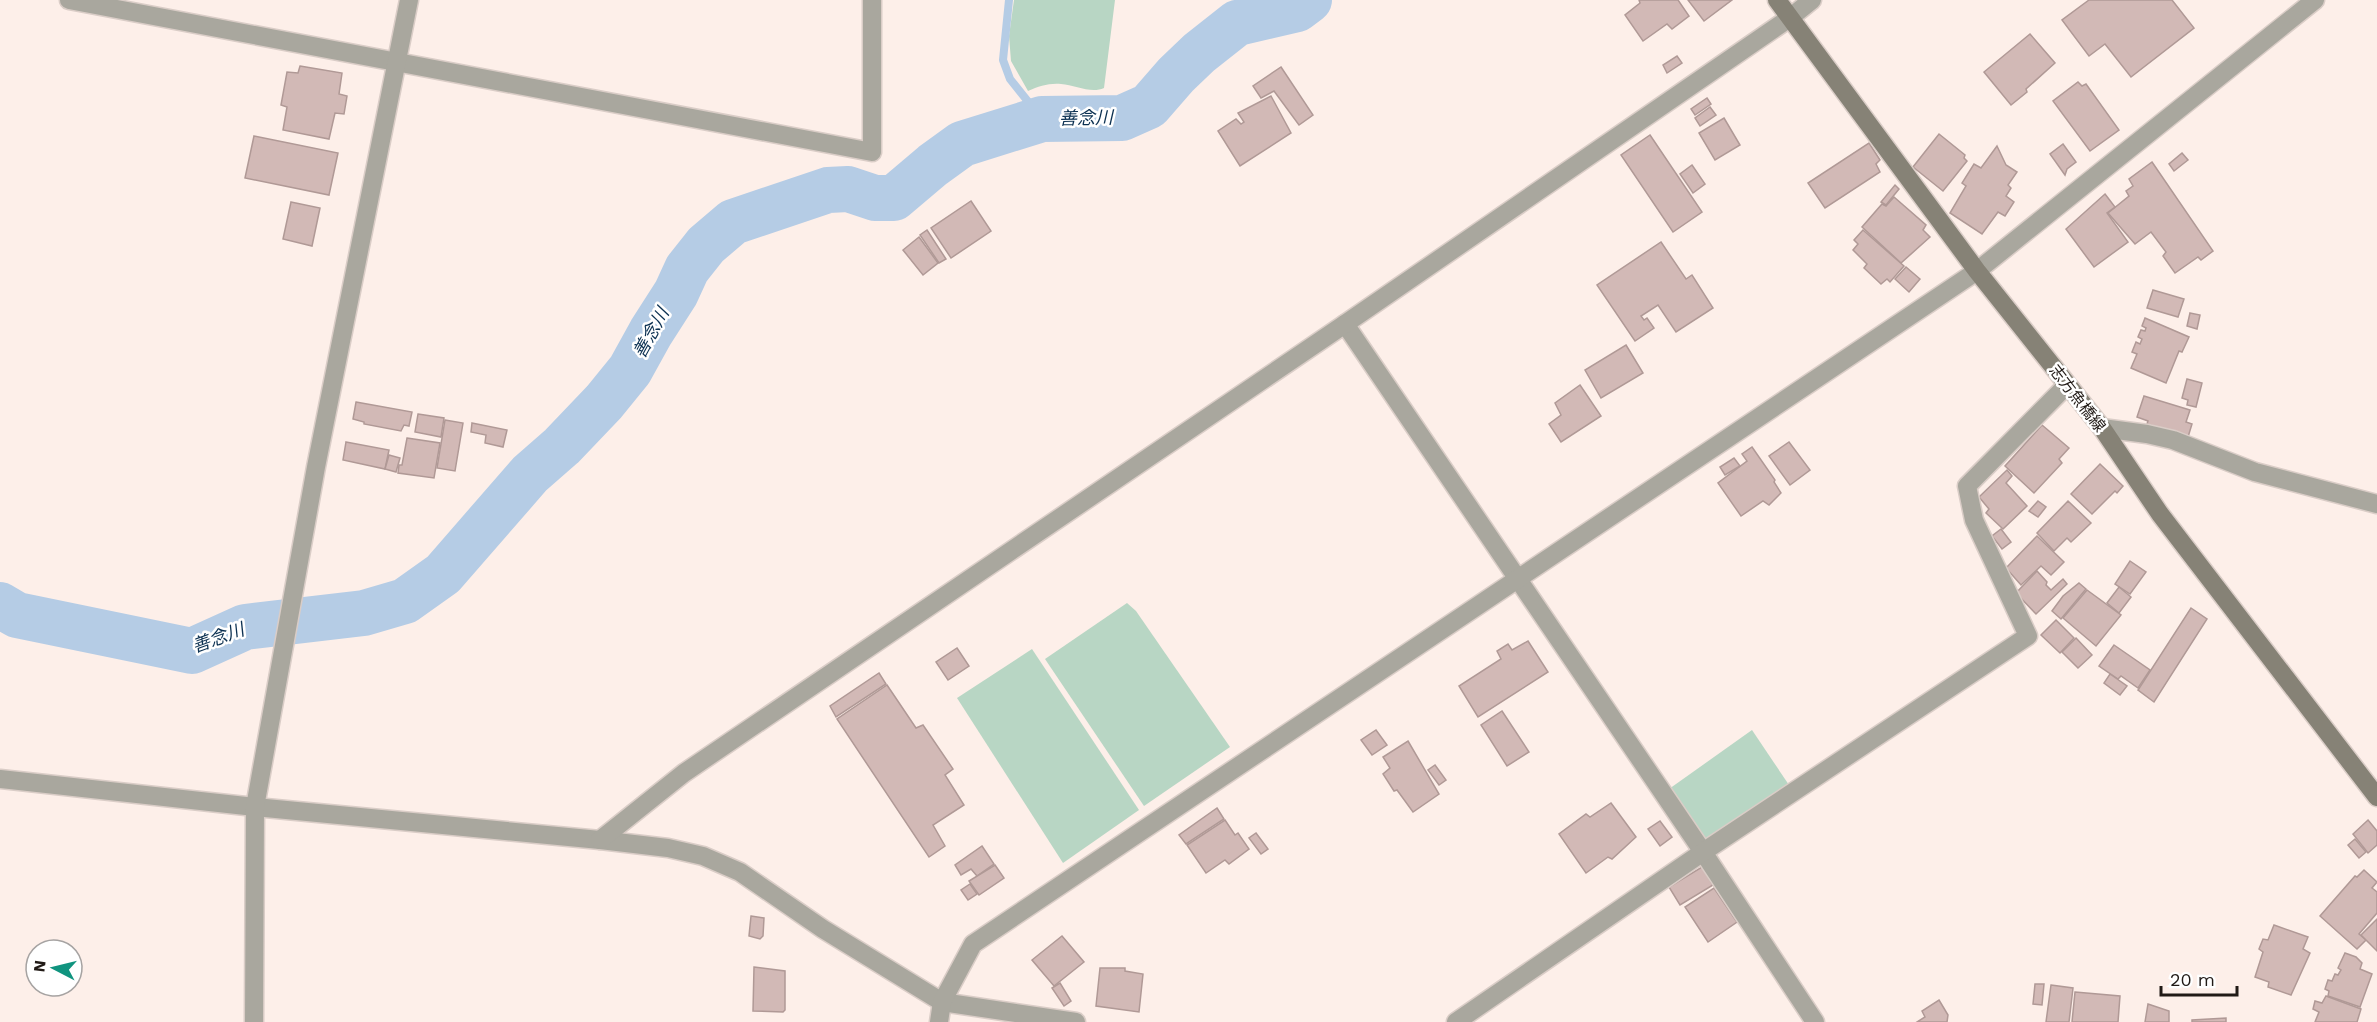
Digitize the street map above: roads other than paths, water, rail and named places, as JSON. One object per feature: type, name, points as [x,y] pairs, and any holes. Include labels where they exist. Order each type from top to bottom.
[{"type":"main road","name":"志方魚橋線","points":[[1778,0],[1977,272],[2102,428],[2160,514],[2377,797]]},
{"type":"street","points":[[69,0],[872,152],[872,0]]},
{"type":"street","points":[[254,1022],[255,807],[293,590],[409,0]]},
{"type":"street","points":[[600,840],[684,773],[1345,324],[1791,17],[1812,0]]},
{"type":"street","points":[[939,1022],[942,1002],[973,944],[1977,272],[2316,0]]},
{"type":"street","points":[[1345,324],[1516,580],[1703,852],[1815,1022]]},
{"type":"street","points":[[1456,1022],[1703,852],[2028,636],[1974,520],[1967,486],[2067,385]]},
{"type":"street","points":[[2102,428],[2174,440],[2255,472],[2377,504]]},
{"type":"street","points":[[0,779],[668,848],[703,856],[740,872],[823,929],[942,1002],[1076,1022]]},
{"type":"waterway","points":[[1009,0],[1003,60],[1010,79],[1042,119]]},
{"type":"waterway","name":"善念川","points":[[0,605],[17,615],[192,651],[245,627],[364,613],[405,601],[443,574],[530,474],[562,446],[604,402],[630,370],[676,293],[687,269],[706,245],[733,222],[828,190],[848,189],[875,198],[894,198],[962,144],[1042,119],[1122,118],[1149,106],[1199,53],[1237,23],[1297,9],[1309,0]]}]
